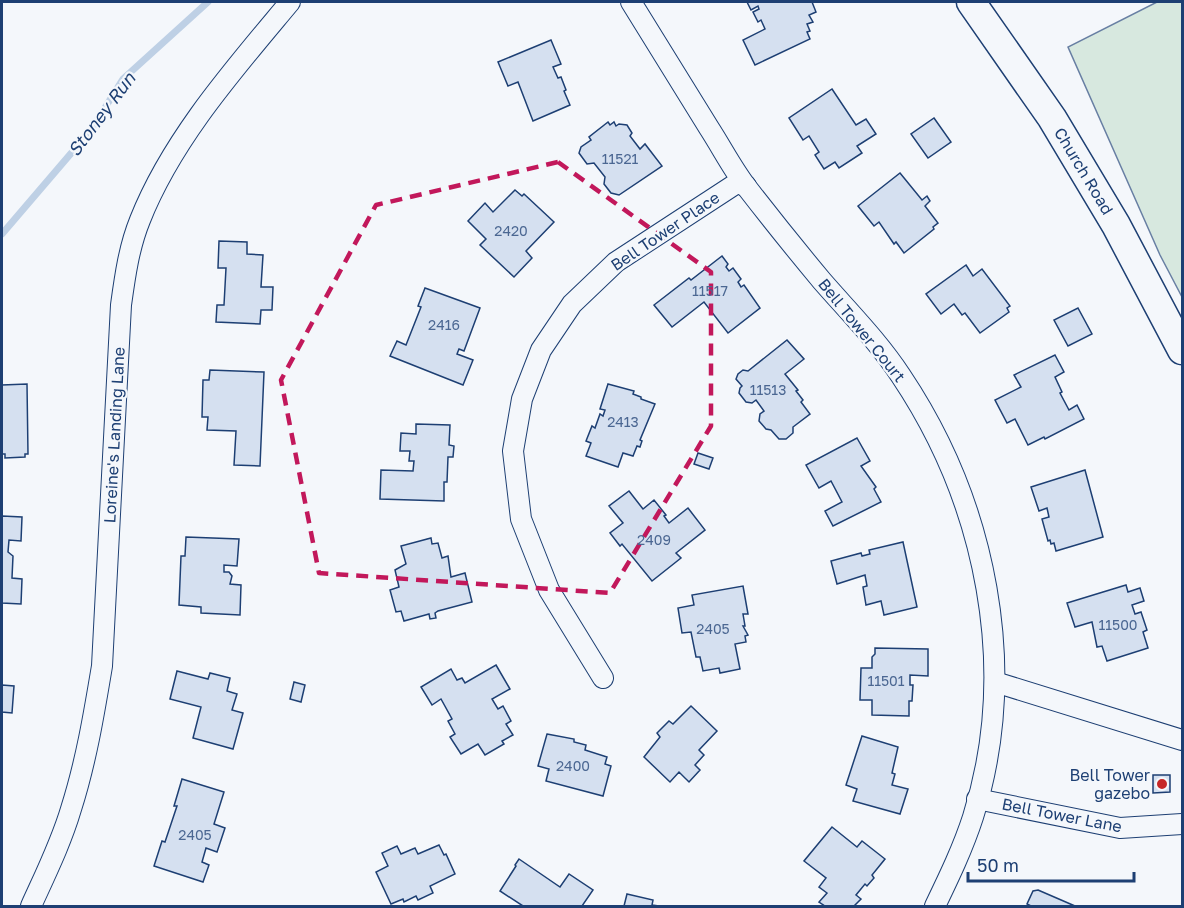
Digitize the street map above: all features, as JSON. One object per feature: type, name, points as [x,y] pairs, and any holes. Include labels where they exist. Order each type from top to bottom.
[{"type":"main road","name":"Church Road","points":[[971,2],[1052,118],[1116,225],[1182,350]]},
{"type":"street","name":"Loreine's Landing Lane","points":[[31,906],[52,861],[71,810],[93,722],[102,666],[121,305],[128,262],[139,221],[158,180],[177,148],[239,63],[290,2]]},
{"type":"street","name":"Bell Tower Court","points":[[631,2],[746,186],[823,282],[870,334],[900,375],[928,420],[958,485],[977,542],[991,614],[995,682],[990,745],[977,799],[956,864],[935,906]]},
{"type":"street","name":"Bell Tower Place","points":[[603,678],[549,590],[521,519],[513,451],[522,399],[541,350],[572,304],[616,262],[737,183],[746,186]]},
{"type":"street","points":[[995,682],[1182,740]]},
{"type":"street","name":"Bell Tower Lane","points":[[977,799],[1120,828],[1182,824]]},
{"type":"highlighted area","points":[[558,162],[711,272],[711,426],[610,593],[319,573],[281,380],[376,205]]},
{"type":"shaded area","points":[[1157,2],[1182,2],[1182,297],[1160,255],[1068,47]]},
{"type":"building","points":[[747,2],[812,2],[816,12],[809,15],[813,22],[807,24],[810,39],[755,65],[743,40],[765,29],[761,20],[758,22],[753,12],[759,9],[758,6],[751,10]]},
{"type":"building","points":[[551,40],[561,64],[553,67],[558,78],[561,77],[570,105],[533,121],[518,82],[508,86],[498,62]]},
{"type":"building","points":[[832,89],[856,125],[866,119],[876,134],[857,146],[862,153],[839,168],[835,162],[824,169],[815,155],[819,152],[809,136],[803,140],[789,118]]},
{"type":"building","points":[[934,118],[951,142],[928,158],[911,134]]},
{"type":"building","points":[[608,122],[610,125],[614,122],[616,126],[627,125],[632,133],[630,136],[640,149],[645,144],[662,166],[619,195],[611,193],[604,184],[605,177],[594,163],[587,164],[579,153],[581,147],[591,140],[589,137]]},
{"type":"building","points":[[900,173],[922,200],[927,196],[930,201],[925,206],[938,223],[933,227],[934,229],[904,253],[896,242],[894,244],[879,222],[874,226],[858,206]]},
{"type":"building","points":[[515,190],[522,196],[524,194],[554,222],[526,251],[532,258],[514,277],[480,245],[486,239],[468,221],[485,203],[493,212]]},
{"type":"building","points":[[219,241],[247,242],[247,254],[263,255],[261,287],[273,287],[272,310],[261,310],[260,324],[216,322],[217,305],[224,305],[226,268],[218,268]]},
{"type":"building","points":[[722,256],[728,264],[726,267],[729,271],[733,268],[741,279],[738,282],[741,287],[744,285],[760,308],[728,333],[704,302],[672,327],[654,305]]},
{"type":"building","points":[[966,265],[973,276],[982,269],[1010,306],[1007,308],[1009,312],[980,333],[965,313],[962,315],[954,304],[941,314],[926,294]]},
{"type":"building","points":[[425,288],[480,308],[464,351],[459,349],[457,354],[473,360],[463,385],[390,356],[397,341],[406,345],[421,307],[418,306]]},
{"type":"building","points":[[1078,308],[1092,334],[1068,346],[1054,320]]},
{"type":"building","points":[[787,340],[804,359],[785,374],[798,390],[796,391],[803,400],[801,402],[810,414],[793,427],[793,433],[786,439],[779,439],[759,421],[760,414],[764,411],[756,400],[752,403],[746,402],[739,393],[742,386],[736,379],[743,370],[748,371]]},
{"type":"building","points":[[1055,355],[1064,372],[1055,377],[1062,392],[1060,393],[1069,410],[1077,405],[1084,419],[1028,445],[1015,419],[1007,423],[995,400],[1021,387],[1014,375]]},
{"type":"building","points":[[210,370],[264,372],[260,466],[234,465],[236,431],[207,430],[208,417],[202,417],[203,380],[209,380]]},
{"type":"building","points":[[27,384],[28,454],[25,454],[25,457],[5,458],[5,454],[2,454],[2,385]]},
{"type":"building","points":[[608,384],[634,391],[633,394],[641,399],[655,404],[640,440],[642,441],[640,447],[637,446],[633,456],[623,453],[618,467],[586,456],[591,443],[586,441],[592,426],[595,428],[600,414],[603,416],[605,410],[600,409]]},
{"type":"building","points":[[416,424],[450,425],[449,445],[454,446],[453,457],[448,457],[444,501],[380,499],[381,470],[413,471],[414,461],[409,461],[410,451],[400,451],[401,433],[416,434]]},
{"type":"building","points":[[857,438],[870,461],[861,466],[876,487],[874,489],[881,502],[833,526],[825,511],[842,502],[831,481],[819,488],[806,465]]},
{"type":"building","points":[[698,453],[713,458],[709,469],[694,464]]},
{"type":"building","points":[[1085,470],[1103,537],[1056,551],[1054,543],[1051,544],[1050,540],[1048,541],[1042,519],[1049,517],[1047,508],[1039,511],[1031,487]]},
{"type":"building","points":[[629,491],[643,509],[654,500],[666,515],[664,516],[669,523],[688,508],[705,530],[676,553],[681,558],[652,581],[610,533],[623,523],[609,506]]},
{"type":"building","points":[[2,516],[22,517],[21,541],[9,540],[8,552],[13,556],[12,578],[22,579],[21,604],[2,603]]},
{"type":"building","points":[[186,537],[239,539],[237,566],[224,565],[224,572],[229,572],[232,576],[230,584],[241,585],[240,615],[201,613],[201,607],[179,605],[181,556],[185,556]]},
{"type":"building","points":[[431,538],[432,544],[438,543],[442,558],[448,556],[451,577],[465,573],[472,602],[438,611],[435,613],[436,618],[430,619],[429,614],[404,621],[401,611],[396,612],[390,590],[399,587],[395,570],[406,564],[401,546]]},
{"type":"building","points":[[903,542],[917,607],[884,615],[881,601],[866,605],[863,587],[867,586],[865,575],[837,584],[831,561],[861,553],[862,556],[870,554],[869,550]]},
{"type":"building","points":[[1126,585],[1128,592],[1140,588],[1144,601],[1132,605],[1135,614],[1141,612],[1147,630],[1143,632],[1148,648],[1107,661],[1102,646],[1097,647],[1092,622],[1075,627],[1067,603]]},
{"type":"building","points":[[743,586],[748,614],[743,614],[745,626],[743,626],[748,635],[745,636],[746,642],[735,644],[740,669],[720,673],[719,668],[703,671],[700,657],[696,657],[691,632],[682,633],[678,608],[694,605],[692,595]]},
{"type":"building","points":[[875,648],[928,649],[928,676],[910,675],[910,685],[913,685],[912,701],[909,701],[909,716],[872,715],[872,700],[860,700],[861,668],[872,668]]},
{"type":"building","points":[[496,665],[510,689],[492,699],[498,709],[503,706],[511,721],[506,724],[513,735],[502,741],[504,744],[485,755],[478,744],[461,754],[450,737],[455,734],[448,721],[452,719],[441,699],[432,705],[421,687],[451,669],[457,680],[462,678],[465,683]]},
{"type":"building","points":[[177,671],[208,679],[210,673],[230,678],[227,691],[237,694],[232,710],[243,713],[233,749],[193,738],[201,707],[170,699]]},
{"type":"building","points":[[294,682],[305,685],[301,702],[290,699]]},
{"type":"building","points":[[2,685],[14,686],[12,713],[2,712]]},
{"type":"building","points":[[691,706],[717,731],[699,750],[704,755],[695,765],[700,770],[689,782],[679,772],[670,782],[644,757],[660,737],[657,733],[669,721],[673,724]]},
{"type":"building","points":[[547,734],[574,739],[574,742],[586,745],[585,750],[607,757],[605,764],[611,766],[603,796],[546,781],[549,769],[538,766]]},
{"type":"building","points":[[862,736],[898,747],[892,773],[895,774],[892,785],[908,789],[900,814],[853,801],[857,789],[846,785]]},
{"type":"building","name":"Bell Tower gazebo","points":[[1153,775],[1170,775],[1170,792],[1153,793]]},
{"type":"building","points":[[182,779],[224,792],[214,824],[225,828],[217,852],[206,848],[202,862],[209,865],[203,882],[154,866],[177,806],[174,806]]},
{"type":"building","points":[[832,827],[857,847],[862,841],[885,859],[872,875],[874,878],[867,886],[865,884],[856,895],[861,899],[854,906],[825,906],[819,902],[827,893],[819,887],[826,878],[804,861]]},
{"type":"building","points":[[439,845],[455,874],[430,886],[433,893],[418,900],[416,896],[404,902],[403,899],[391,904],[376,872],[388,866],[382,853],[397,846],[401,854],[415,848],[418,854]]},
{"type":"building","points":[[519,859],[560,887],[569,874],[593,890],[582,906],[523,906],[500,891]]},
{"type":"building","points":[[1038,890],[1075,906],[1031,906],[1027,904],[1033,891]]},
{"type":"building","points":[[627,894],[653,900],[652,905],[659,906],[624,906]]},
{"type":"waterway","name":"Stoney Run","points":[[2,234],[91,130],[123,79],[208,2]]},
{"type":"place","name":"Bell Tower gazebo","points":[[1162,784]]}]
